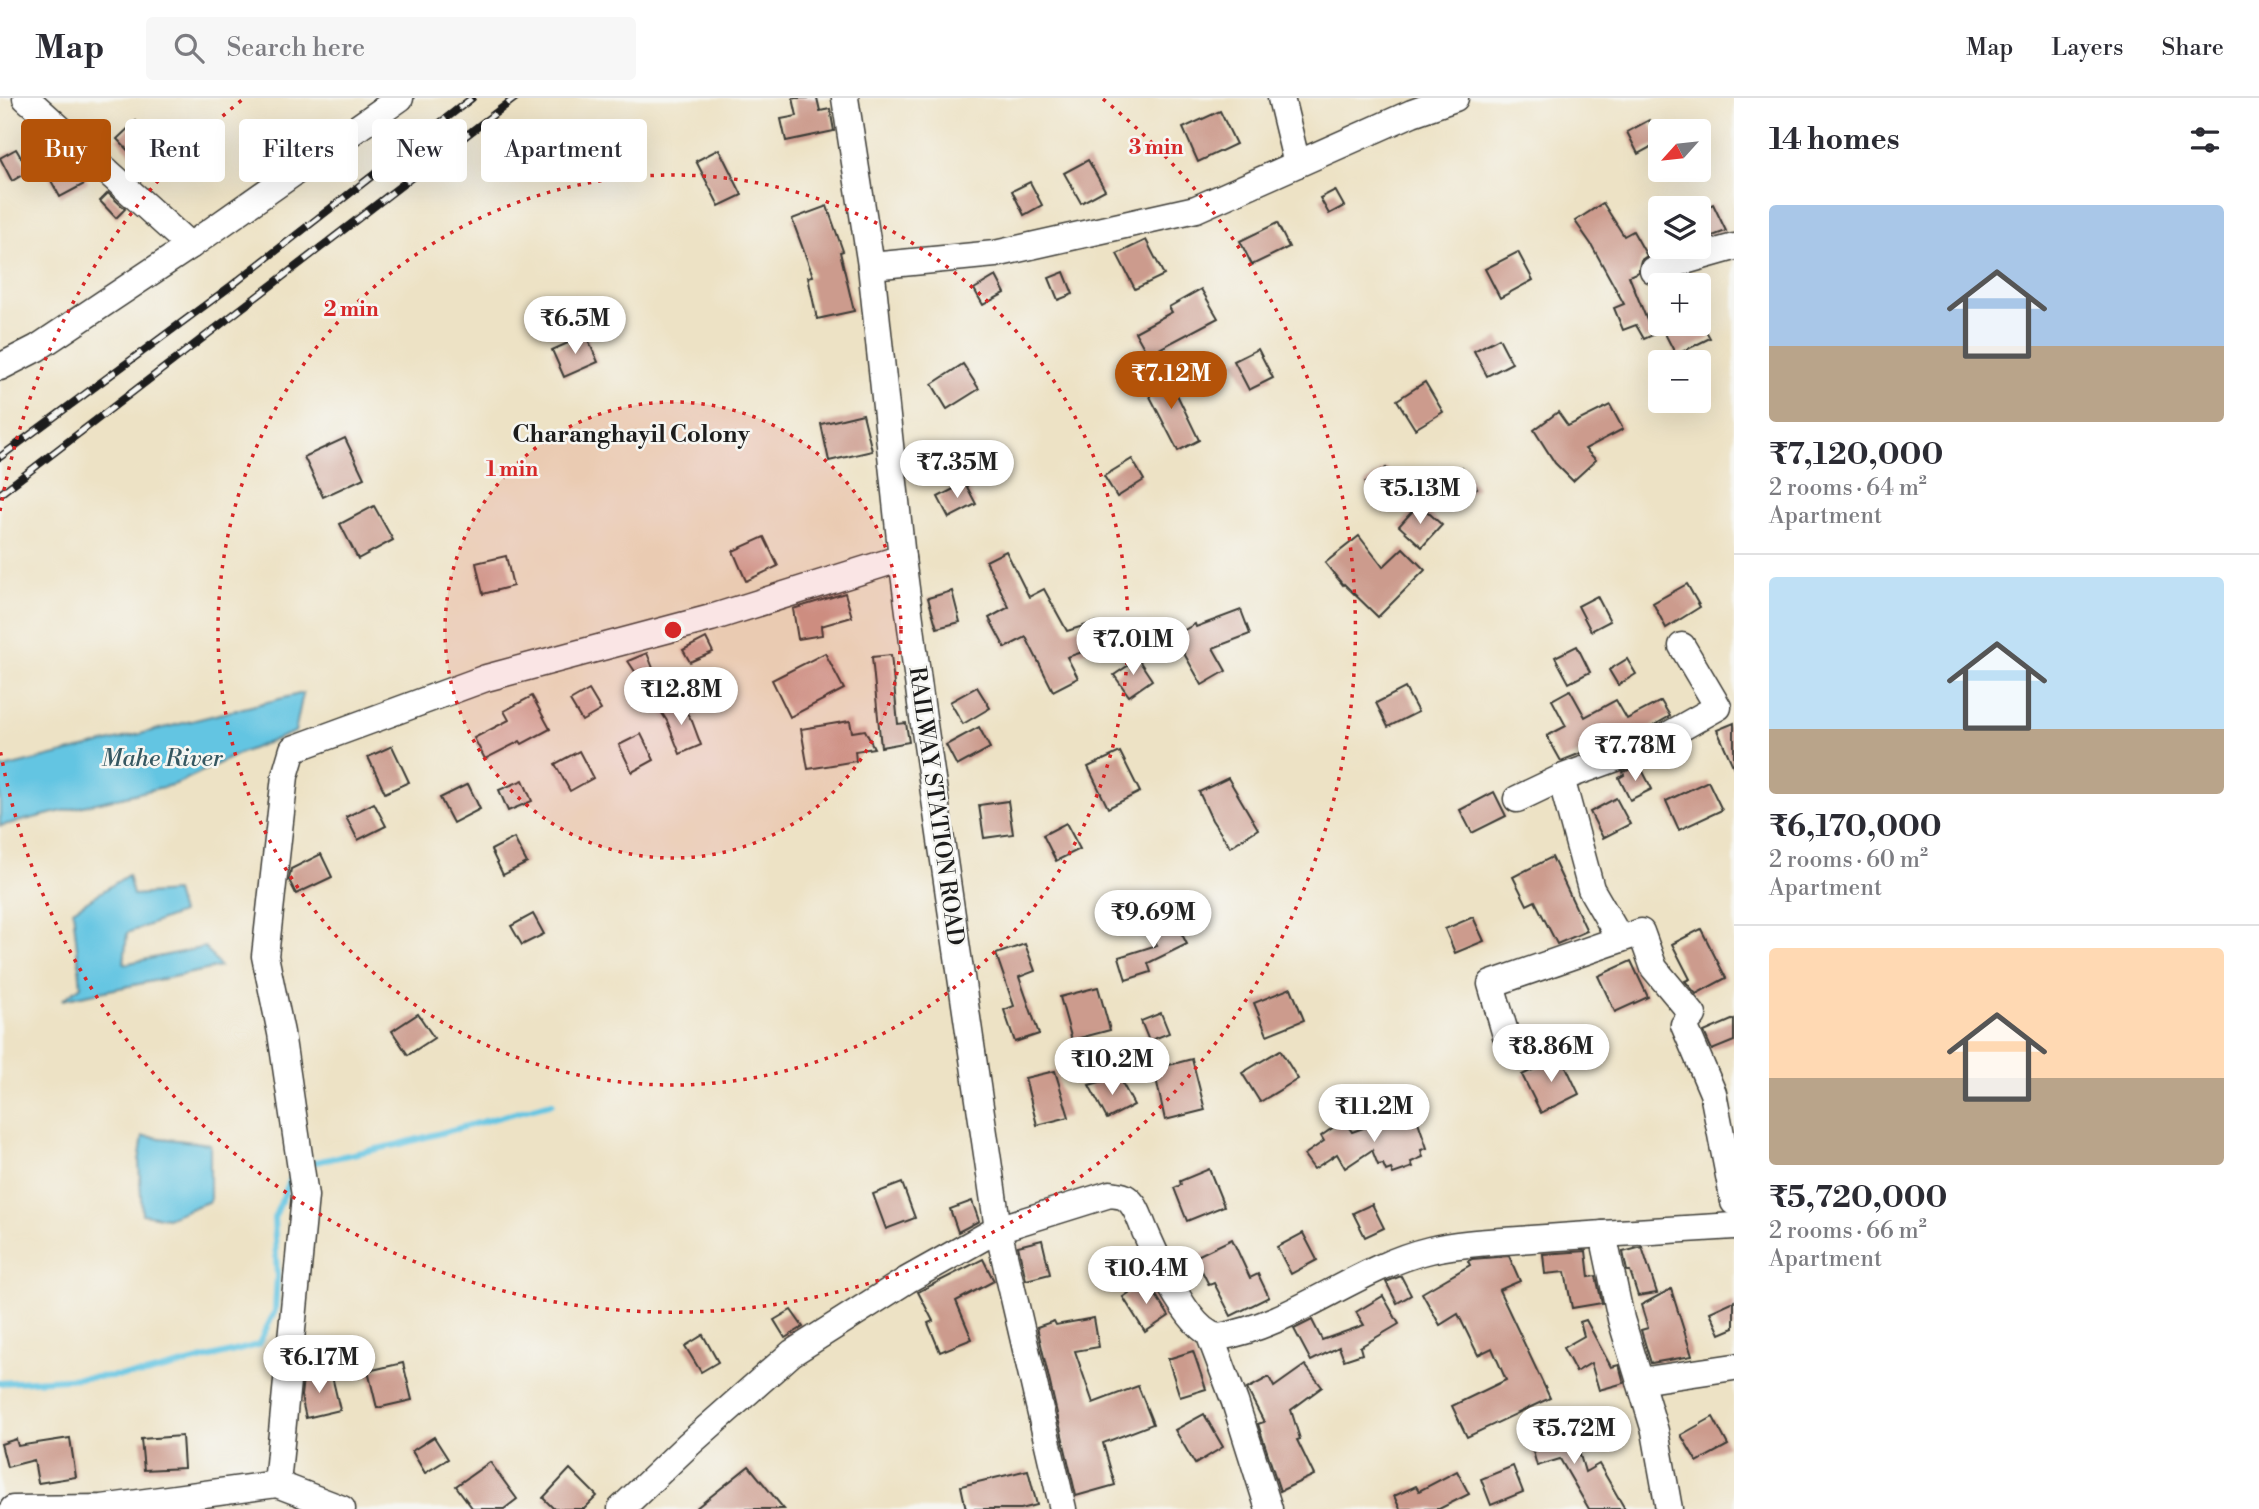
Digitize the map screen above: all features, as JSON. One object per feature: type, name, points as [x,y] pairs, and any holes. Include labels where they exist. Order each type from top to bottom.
[{"type":"street","points":[[26,98],[190,246]]},
{"type":"street","points":[[0,367],[37,348],[190,246],[400,98]]},
{"type":"street","name":"RAILWAY STATION ROAD","points":[[845,98],[871,266],[902,558],[921,704],[998,1229],[1063,1509]]},
{"type":"street","points":[[1280,98],[1297,164]]},
{"type":"street","points":[[871,266],[995,254],[1196,209],[1412,113],[1455,98]]},
{"type":"street","points":[[1653,270],[1734,247]]},
{"type":"street","points":[[277,1484],[305,1196],[281,1033],[265,956],[285,776],[293,749],[486,678],[711,618],[902,558]]},
{"type":"street","points":[[1517,799],[1561,778],[1649,747],[1726,702],[1682,646]]},
{"type":"street","points":[[1561,778],[1591,889],[1620,939]]},
{"type":"street","points":[[1509,1046],[1490,984],[1641,932],[1654,968],[1693,1015],[1684,1025],[1713,1093],[1734,1202]]},
{"type":"street","points":[[621,1509],[689,1444],[792,1353],[907,1280],[998,1229],[1110,1194],[1125,1197],[1135,1207],[1162,1269],[1187,1311],[1210,1336],[1235,1402],[1269,1509]]},
{"type":"street","points":[[1210,1336],[1233,1335],[1273,1321],[1382,1265],[1431,1250],[1473,1244],[1734,1226]]},
{"type":"street","points":[[1603,1234],[1621,1319],[1655,1431],[1669,1509]]},
{"type":"street","points":[[1640,1381],[1734,1367]]},
{"type":"street","points":[[13,1509],[102,1508],[277,1484],[342,1509]]},
{"type":"water","name":"Mahe River","points":[[303,693],[295,732],[236,755],[176,784],[0,826],[0,769]]},
{"type":"water","points":[[128,875],[133,895],[175,892],[181,913],[127,933],[124,964],[205,947],[220,967],[62,1000],[81,986],[73,910]]},
{"type":"water","points":[[143,1136],[210,1144],[210,1201],[167,1218],[142,1214],[139,1161]]},
{"type":"building","points":[[793,98],[817,98],[820,111],[830,109],[834,131],[786,141],[781,119],[797,116]]},
{"type":"building","points":[[1220,111],[1236,144],[1198,162],[1183,128]]},
{"type":"building","points":[[1648,121],[1648,149],[1638,154],[1627,132]]},
{"type":"building","points":[[125,131],[125,148],[117,139]]},
{"type":"building","points":[[16,149],[21,157],[21,176],[12,181],[0,158]]},
{"type":"building","points":[[719,149],[742,195],[719,206],[696,161]]},
{"type":"building","points":[[1088,160],[1105,190],[1081,203],[1064,173]]},
{"type":"building","points":[[52,182],[88,182],[60,197]]},
{"type":"building","points":[[1030,182],[1042,205],[1024,215],[1012,191]]},
{"type":"building","points":[[1335,190],[1344,206],[1329,214],[1320,198]]},
{"type":"building","points":[[108,193],[125,209],[116,218],[100,201]]},
{"type":"building","points":[[1603,203],[1624,236],[1633,231],[1647,256],[1641,260],[1638,272],[1629,276],[1648,323],[1648,336],[1651,336],[1644,339],[1636,325],[1623,330],[1614,308],[1624,304],[1575,221]]},
{"type":"building","points":[[1713,204],[1726,231],[1711,237]]},
{"type":"building","points":[[827,206],[843,251],[840,252],[854,311],[817,319],[808,277],[813,276],[792,219]]},
{"type":"building","points":[[1277,223],[1289,247],[1252,265],[1240,241]]},
{"type":"building","points":[[1146,240],[1164,275],[1135,289],[1117,254]]},
{"type":"building","points":[[1518,252],[1533,280],[1500,298],[1485,269]]},
{"type":"building","points":[[1064,272],[1073,294],[1058,300],[1049,278]]},
{"type":"building","points":[[996,276],[1005,293],[983,305],[974,289]]},
{"type":"building","points":[[1201,289],[1218,318],[1148,355],[1135,332],[1172,312],[1169,307]]},
{"type":"building","points":[[586,335],[598,362],[564,377],[552,350]]},
{"type":"building","points":[[1666,336],[1710,338],[1686,350],[1673,350]]},
{"type":"building","points":[[1499,338],[1512,363],[1487,376],[1474,351]]},
{"type":"building","points":[[1258,349],[1273,378],[1249,390],[1234,361]]},
{"type":"building","points":[[963,364],[979,389],[947,409],[932,384]]},
{"type":"building","points":[[1166,372],[1199,440],[1178,451],[1143,383]]},
{"type":"building","points":[[1425,382],[1443,412],[1415,429],[1397,400]]},
{"type":"building","points":[[1610,405],[1623,429],[1585,449],[1596,460],[1573,481],[1555,463],[1534,430],[1558,412],[1568,426]]},
{"type":"building","points":[[863,414],[872,451],[829,461],[821,424]]},
{"type":"building","points":[[345,438],[364,478],[323,497],[304,457]]},
{"type":"building","points":[[1132,459],[1144,480],[1117,497],[1104,476]]},
{"type":"building","points":[[1462,467],[1477,488],[1450,505],[1436,484]]},
{"type":"building","points":[[1386,468],[1401,489],[1380,504],[1365,483]]},
{"type":"building","points":[[965,483],[976,504],[949,518],[938,497]]},
{"type":"building","points":[[1419,504],[1442,525],[1422,547],[1399,526]]},
{"type":"building","points":[[374,506],[393,540],[358,559],[340,524]]},
{"type":"building","points":[[1359,536],[1383,567],[1403,548],[1425,570],[1378,617],[1343,585],[1325,563]]},
{"type":"building","points":[[764,537],[778,566],[746,581],[733,551]]},
{"type":"building","points":[[1006,551],[1029,597],[1044,589],[1067,631],[1096,622],[1104,645],[1067,657],[1078,678],[1053,691],[1026,637],[1005,648],[989,618],[1009,607],[986,561]]},
{"type":"building","points":[[506,556],[513,586],[483,594],[476,563]]},
{"type":"building","points":[[1687,584],[1700,607],[1666,628],[1653,603]]},
{"type":"building","points":[[952,591],[960,622],[937,628],[928,598]]},
{"type":"building","points":[[845,593],[852,617],[821,626],[822,635],[798,639],[793,609]]},
{"type":"building","points":[[1597,596],[1610,621],[1591,631],[1578,606]]},
{"type":"building","points":[[1241,610],[1250,634],[1213,648],[1226,671],[1202,685],[1174,636],[1195,624],[1196,627]]},
{"type":"building","points":[[706,638],[713,652],[690,662],[683,650]]},
{"type":"building","points":[[1577,646],[1590,672],[1569,683],[1555,657]]},
{"type":"building","points":[[647,653],[656,676],[642,682],[628,661]]},
{"type":"building","points":[[825,653],[844,689],[790,717],[772,680]]},
{"type":"building","points":[[891,655],[898,724],[906,723],[909,742],[881,747],[872,657]]},
{"type":"building","points":[[1138,659],[1152,680],[1129,696],[1114,675]]},
{"type":"building","points":[[1627,659],[1636,674],[1618,685],[1609,670]]},
{"type":"building","points":[[977,687],[990,708],[963,724],[950,702]]},
{"type":"building","points":[[1405,688],[1418,712],[1388,727],[1376,703]]},
{"type":"building","points":[[589,690],[601,710],[582,721],[570,701]]},
{"type":"building","points":[[1570,690],[1585,717],[1616,700],[1627,719],[1661,701],[1670,716],[1642,732],[1561,761],[1547,736],[1566,726],[1552,700]]},
{"type":"building","points":[[532,696],[550,729],[485,759],[474,738],[509,720],[504,711]]},
{"type":"building","points":[[678,699],[692,721],[701,745],[680,754],[660,710]]},
{"type":"building","points":[[850,721],[852,732],[865,730],[874,748],[855,751],[856,761],[808,769],[801,729]]},
{"type":"building","points":[[1734,723],[1734,768],[1717,730]]},
{"type":"building","points":[[979,727],[990,748],[957,766],[946,745]]},
{"type":"building","points":[[641,734],[654,760],[632,772],[619,745]]},
{"type":"building","points":[[392,746],[409,782],[385,793],[368,757]]},
{"type":"building","points":[[579,751],[593,778],[570,791],[555,764]]},
{"type":"building","points":[[1120,752],[1140,792],[1108,808],[1088,767]]},
{"type":"building","points":[[1640,766],[1652,789],[1630,800],[1619,778],[1624,775],[1623,772]]},
{"type":"building","points":[[1228,778],[1258,829],[1230,847],[1212,820],[1199,792]]},
{"type":"building","points":[[523,780],[532,801],[508,811],[499,790]]},
{"type":"building","points":[[1708,781],[1722,810],[1679,830],[1666,801]]},
{"type":"building","points":[[468,784],[480,809],[453,823],[440,798]]},
{"type":"building","points":[[1494,792],[1506,816],[1472,833],[1460,810]]},
{"type":"building","points":[[1616,798],[1630,824],[1603,838],[1590,812]]},
{"type":"building","points":[[1008,801],[1013,834],[984,838],[979,805]]},
{"type":"building","points":[[374,803],[386,826],[358,840],[346,817]]},
{"type":"building","points":[[1066,823],[1080,849],[1056,861],[1043,835]]},
{"type":"building","points":[[514,838],[527,863],[503,875],[491,850]]},
{"type":"building","points":[[321,854],[332,877],[296,894],[289,880],[291,869]]},
{"type":"building","points":[[1552,857],[1587,931],[1557,944],[1535,901],[1527,905],[1513,877]]},
{"type":"building","points":[[533,914],[544,934],[522,945],[511,926]]},
{"type":"building","points":[[1473,917],[1484,941],[1455,953],[1445,929]]},
{"type":"building","points":[[1174,919],[1187,944],[1148,963],[1151,972],[1126,980],[1119,957],[1157,945],[1150,931]]},
{"type":"building","points":[[1701,929],[1726,978],[1696,994],[1685,981],[1690,979],[1672,944]]},
{"type":"building","points":[[1025,944],[1035,971],[1019,977],[1039,1034],[1015,1042],[1004,1010],[1014,1006],[996,954]]},
{"type":"building","points":[[1631,961],[1648,997],[1615,1012],[1598,976]]},
{"type":"building","points":[[1098,987],[1110,1030],[1072,1040],[1060,997]]},
{"type":"building","points":[[1291,988],[1304,1020],[1267,1035],[1254,1003]]},
{"type":"building","points":[[1161,1013],[1169,1033],[1149,1041],[1141,1021]]},
{"type":"building","points":[[418,1014],[434,1038],[408,1055],[392,1031]]},
{"type":"building","points":[[1734,1019],[1734,1041],[1712,1050],[1704,1032]]},
{"type":"building","points":[[1280,1050],[1298,1079],[1260,1102],[1242,1073]]},
{"type":"building","points":[[1561,1056],[1579,1094],[1541,1113],[1522,1075]]},
{"type":"building","points":[[1192,1059],[1205,1110],[1165,1120],[1154,1069]]},
{"type":"building","points":[[1055,1071],[1069,1117],[1037,1125],[1025,1078]]},
{"type":"building","points":[[1119,1077],[1134,1105],[1107,1119],[1089,1085]]},
{"type":"building","points":[[1414,1110],[1427,1148],[1421,1150],[1423,1157],[1411,1162],[1413,1167],[1393,1174],[1391,1169],[1386,1171],[1383,1164],[1378,1165],[1372,1150],[1345,1168],[1337,1154],[1314,1169],[1304,1155],[1324,1141],[1321,1136],[1344,1120],[1352,1132]]},
{"type":"building","points":[[1209,1169],[1224,1206],[1187,1221],[1174,1188],[1181,1185],[1180,1181]]},
{"type":"building","points":[[902,1183],[915,1218],[886,1229],[873,1194]]},
{"type":"building","points":[[972,1201],[979,1221],[958,1232],[950,1209]]},
{"type":"building","points":[[1372,1204],[1384,1228],[1365,1237],[1353,1213]]},
{"type":"building","points":[[1303,1233],[1317,1260],[1291,1274],[1277,1247]]},
{"type":"building","points":[[1232,1239],[1250,1278],[1258,1274],[1269,1297],[1231,1316],[1214,1283],[1209,1285],[1195,1257]]},
{"type":"building","points":[[1042,1240],[1050,1274],[1026,1280],[1018,1246]]},
{"type":"building","points":[[1642,1247],[1657,1293],[1638,1296],[1630,1271],[1627,1271],[1623,1252]]},
{"type":"building","points":[[1586,1251],[1589,1277],[1596,1276],[1602,1303],[1572,1308],[1565,1272],[1545,1274],[1543,1254]]},
{"type":"building","points":[[1509,1256],[1520,1281],[1499,1290],[1550,1398],[1467,1437],[1452,1406],[1506,1380],[1492,1348],[1478,1355],[1458,1314],[1440,1325],[1422,1293],[1470,1265],[1468,1261],[1472,1259]]},
{"type":"building","points":[[983,1259],[994,1281],[956,1301],[972,1339],[940,1352],[928,1323],[933,1321],[918,1292]]},
{"type":"building","points":[[1401,1276],[1411,1295],[1397,1303],[1386,1282]]},
{"type":"building","points":[[1147,1281],[1169,1316],[1145,1332],[1123,1297]]},
{"type":"building","points":[[1671,1289],[1692,1356],[1651,1363],[1641,1330],[1648,1328],[1641,1305]]},
{"type":"building","points":[[1383,1296],[1399,1324],[1360,1347],[1362,1354],[1344,1360],[1339,1347],[1311,1361],[1294,1329],[1312,1320],[1322,1340],[1364,1325],[1356,1312]]},
{"type":"building","points":[[1734,1301],[1734,1328],[1720,1334],[1710,1312]]},
{"type":"building","points":[[791,1310],[803,1327],[785,1338],[774,1320]]},
{"type":"building","points":[[1094,1318],[1099,1347],[1075,1351],[1093,1403],[1138,1386],[1153,1424],[1103,1443],[1115,1485],[1076,1496],[1037,1327],[1054,1321],[1056,1325]]},
{"type":"building","points":[[1586,1320],[1611,1367],[1619,1365],[1624,1383],[1599,1390],[1591,1363],[1576,1372],[1563,1348],[1584,1336],[1580,1322]]},
{"type":"building","points":[[703,1335],[718,1362],[701,1372],[685,1346]]},
{"type":"building","points":[[1193,1351],[1206,1389],[1180,1397],[1168,1359]]},
{"type":"building","points":[[403,1363],[412,1400],[377,1408],[368,1371]]},
{"type":"building","points":[[1305,1365],[1322,1387],[1291,1410],[1300,1439],[1297,1440],[1314,1475],[1280,1491],[1258,1424],[1264,1422],[1247,1389],[1269,1377],[1274,1387]]},
{"type":"building","points":[[331,1372],[340,1410],[306,1418],[301,1396],[303,1378]]},
{"type":"building","points":[[1204,1414],[1223,1447],[1195,1464],[1175,1430]]},
{"type":"building","points":[[1713,1417],[1728,1445],[1697,1462],[1681,1435]]},
{"type":"building","points":[[1570,1421],[1585,1472],[1599,1464],[1625,1509],[1589,1509],[1560,1459],[1537,1466],[1528,1433]]},
{"type":"building","points":[[182,1436],[184,1468],[144,1470],[141,1439]]},
{"type":"building","points":[[434,1437],[448,1459],[425,1473],[412,1451]]},
{"type":"building","points":[[70,1438],[76,1477],[38,1483],[34,1460],[7,1467],[1,1444],[16,1439],[18,1446]]},
{"type":"building","points":[[490,1462],[517,1499],[504,1509],[473,1509],[456,1486]]},
{"type":"building","points":[[749,1466],[784,1509],[695,1509]]},
{"type":"building","points":[[1513,1466],[1523,1492],[1491,1505],[1481,1479]]},
{"type":"building","points":[[570,1469],[597,1496],[584,1509],[554,1509],[543,1498]]},
{"type":"building","points":[[1028,1470],[1037,1505],[1021,1509],[966,1509],[961,1486]]},
{"type":"building","points":[[1457,1471],[1469,1494],[1439,1509],[1400,1509],[1394,1496],[1416,1486],[1419,1491]]},
{"type":"waterway","points":[[306,1164],[400,1144],[552,1103]]},
{"type":"waterway","points":[[0,1383],[145,1374],[258,1345],[275,1311],[277,1276],[274,1218],[293,1174]]},
{"type":"railway","points":[[0,457],[231,286],[472,98]]},
{"type":"railway","points":[[0,494],[515,98]]},
{"type":"district","name":"Charanghayil Colony","points":[[631,434]]}]
